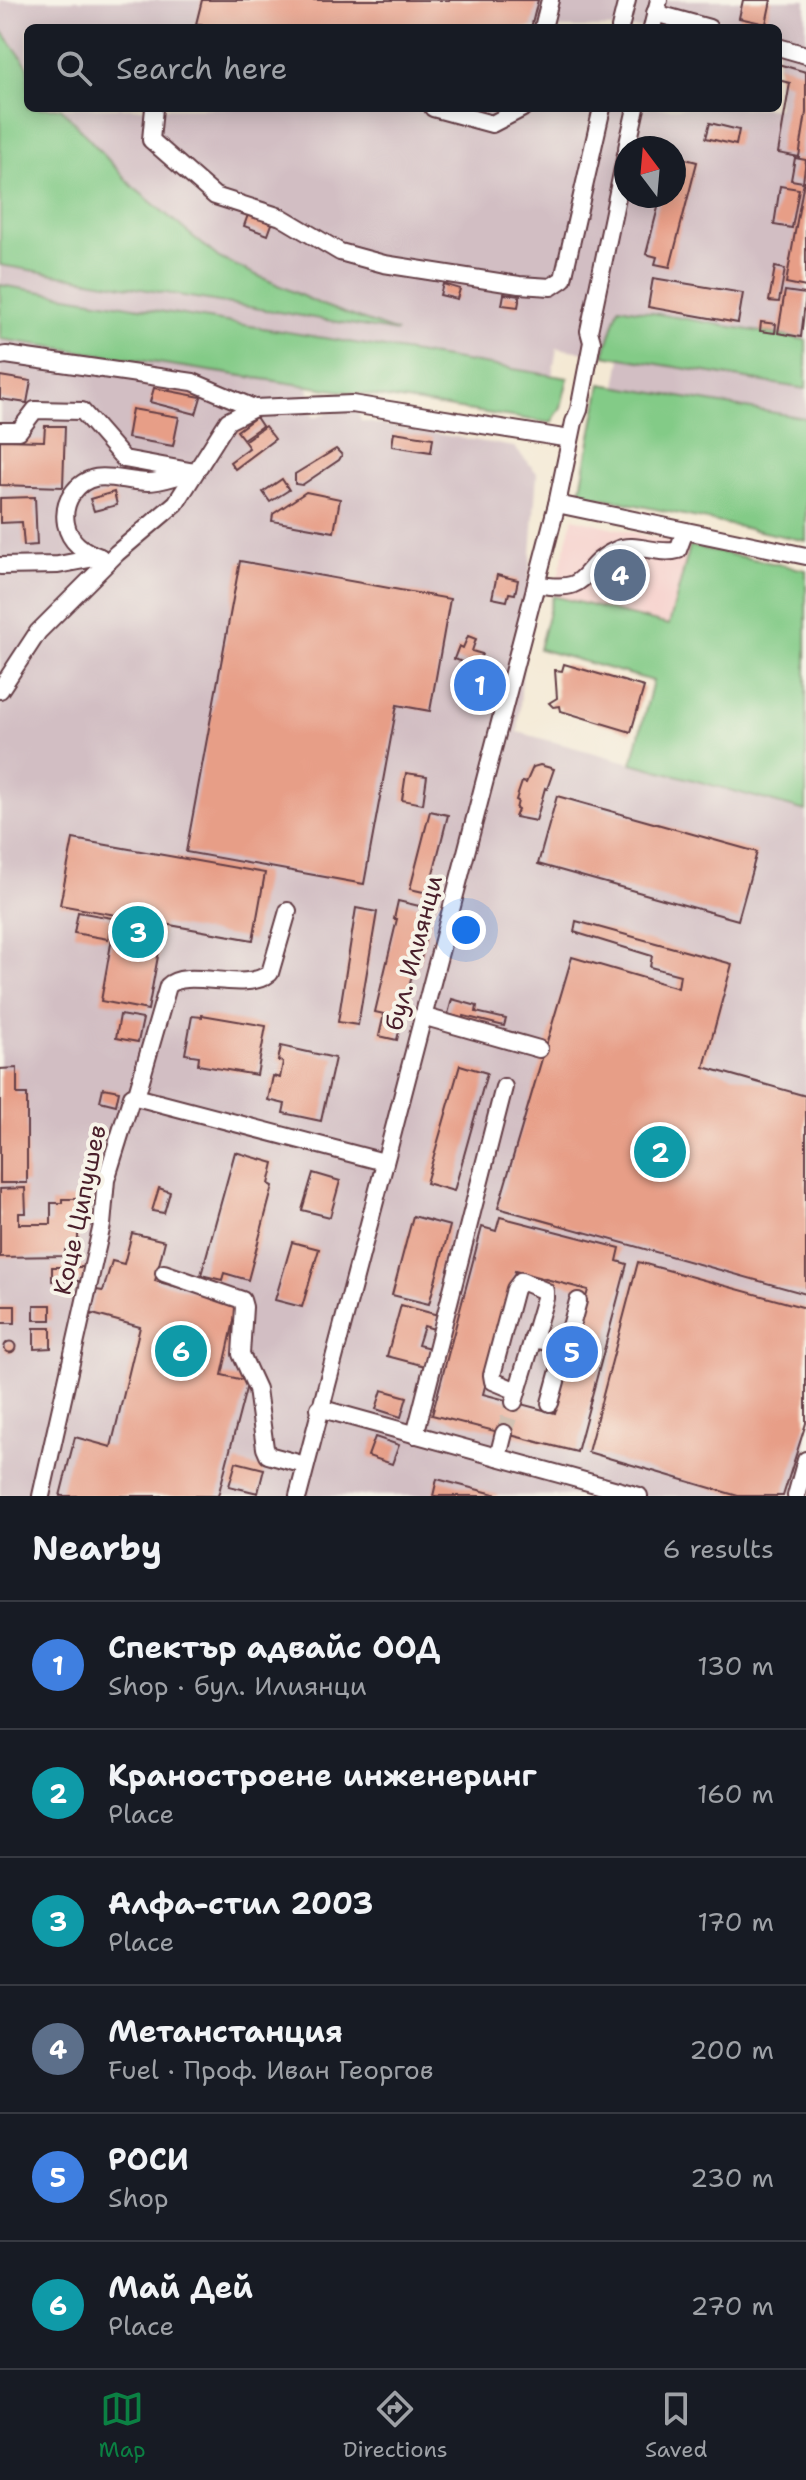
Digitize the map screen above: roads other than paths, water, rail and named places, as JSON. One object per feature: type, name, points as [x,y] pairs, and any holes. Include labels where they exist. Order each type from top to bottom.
[{"type":"street","points":[[544,24],[550,0]]},
{"type":"street","points":[[621,24],[627,0]]},
{"type":"street","points":[[655,14],[694,24]]},
{"type":"street","points":[[782,48],[806,55]]},
{"type":"street","points":[[154,112],[151,140],[215,196],[281,217],[340,252],[384,264],[551,287],[563,279],[601,112]]},
{"type":"street","points":[[448,112],[492,124],[515,112]]},
{"type":"street","name":"бул. Илиянци","points":[[630,136],[635,112]]},
{"type":"street","name":"бул. Илиянци","points":[[298,1496],[557,504],[579,410],[592,342],[589,331],[615,208]]},
{"type":"street","points":[[0,356],[193,382],[254,408]]},
{"type":"street","points":[[0,690],[38,632],[109,555],[176,503],[228,421],[254,408],[352,404],[572,430]]},
{"type":"street","points":[[0,431],[19,431],[35,410],[82,411],[124,459],[195,472]]},
{"type":"street","points":[[109,555],[87,552],[75,544],[68,532],[65,518],[67,504],[84,482],[97,476],[111,476],[147,482],[195,472]]},
{"type":"street","points":[[557,504],[806,556]]},
{"type":"street","points":[[536,584],[560,588],[579,584],[598,563],[617,549],[678,550],[685,531]]},
{"type":"street","points":[[0,566],[58,565],[109,555]]},
{"type":"street","name":"Коце Ципушев","points":[[41,1496],[102,1225],[106,1180],[168,986],[178,979],[252,981],[265,977],[270,973],[288,911]]},
{"type":"street","points":[[422,1016],[539,1049]]},
{"type":"street","points":[[415,1435],[504,1087]]},
{"type":"street","points":[[134,1097],[384,1162]]},
{"type":"street","points":[[164,1273],[242,1300],[241,1354],[257,1389],[265,1448],[268,1455],[277,1459],[305,1465]]},
{"type":"street","points":[[521,1281],[545,1291],[533,1338],[516,1397],[493,1381],[492,1375],[515,1289],[521,1281]]},
{"type":"street","points":[[550,1403],[578,1301]]},
{"type":"street","points":[[533,1338],[565,1348]]},
{"type":"street","points":[[319,1408],[639,1496]]},
{"type":"street","points":[[498,1457],[504,1433]]},
{"type":"street","points":[[796,1496],[806,1460]]},
{"type":"tunnel","points":[[504,1433],[514,1402]]},
{"type":"place","name":"Метанстанция","points":[[620,575]]},
{"type":"place","name":"Спектър адвайс ООД","points":[[480,685]]},
{"type":"place","name":"Алфа-стил 2003","points":[[138,932]]},
{"type":"place","name":"Краностроене инженеринг","points":[[660,1152]]},
{"type":"place","name":"Май Дей","points":[[181,1351]]},
{"type":"place","name":"РОСИ","points":[[572,1352]]}]
